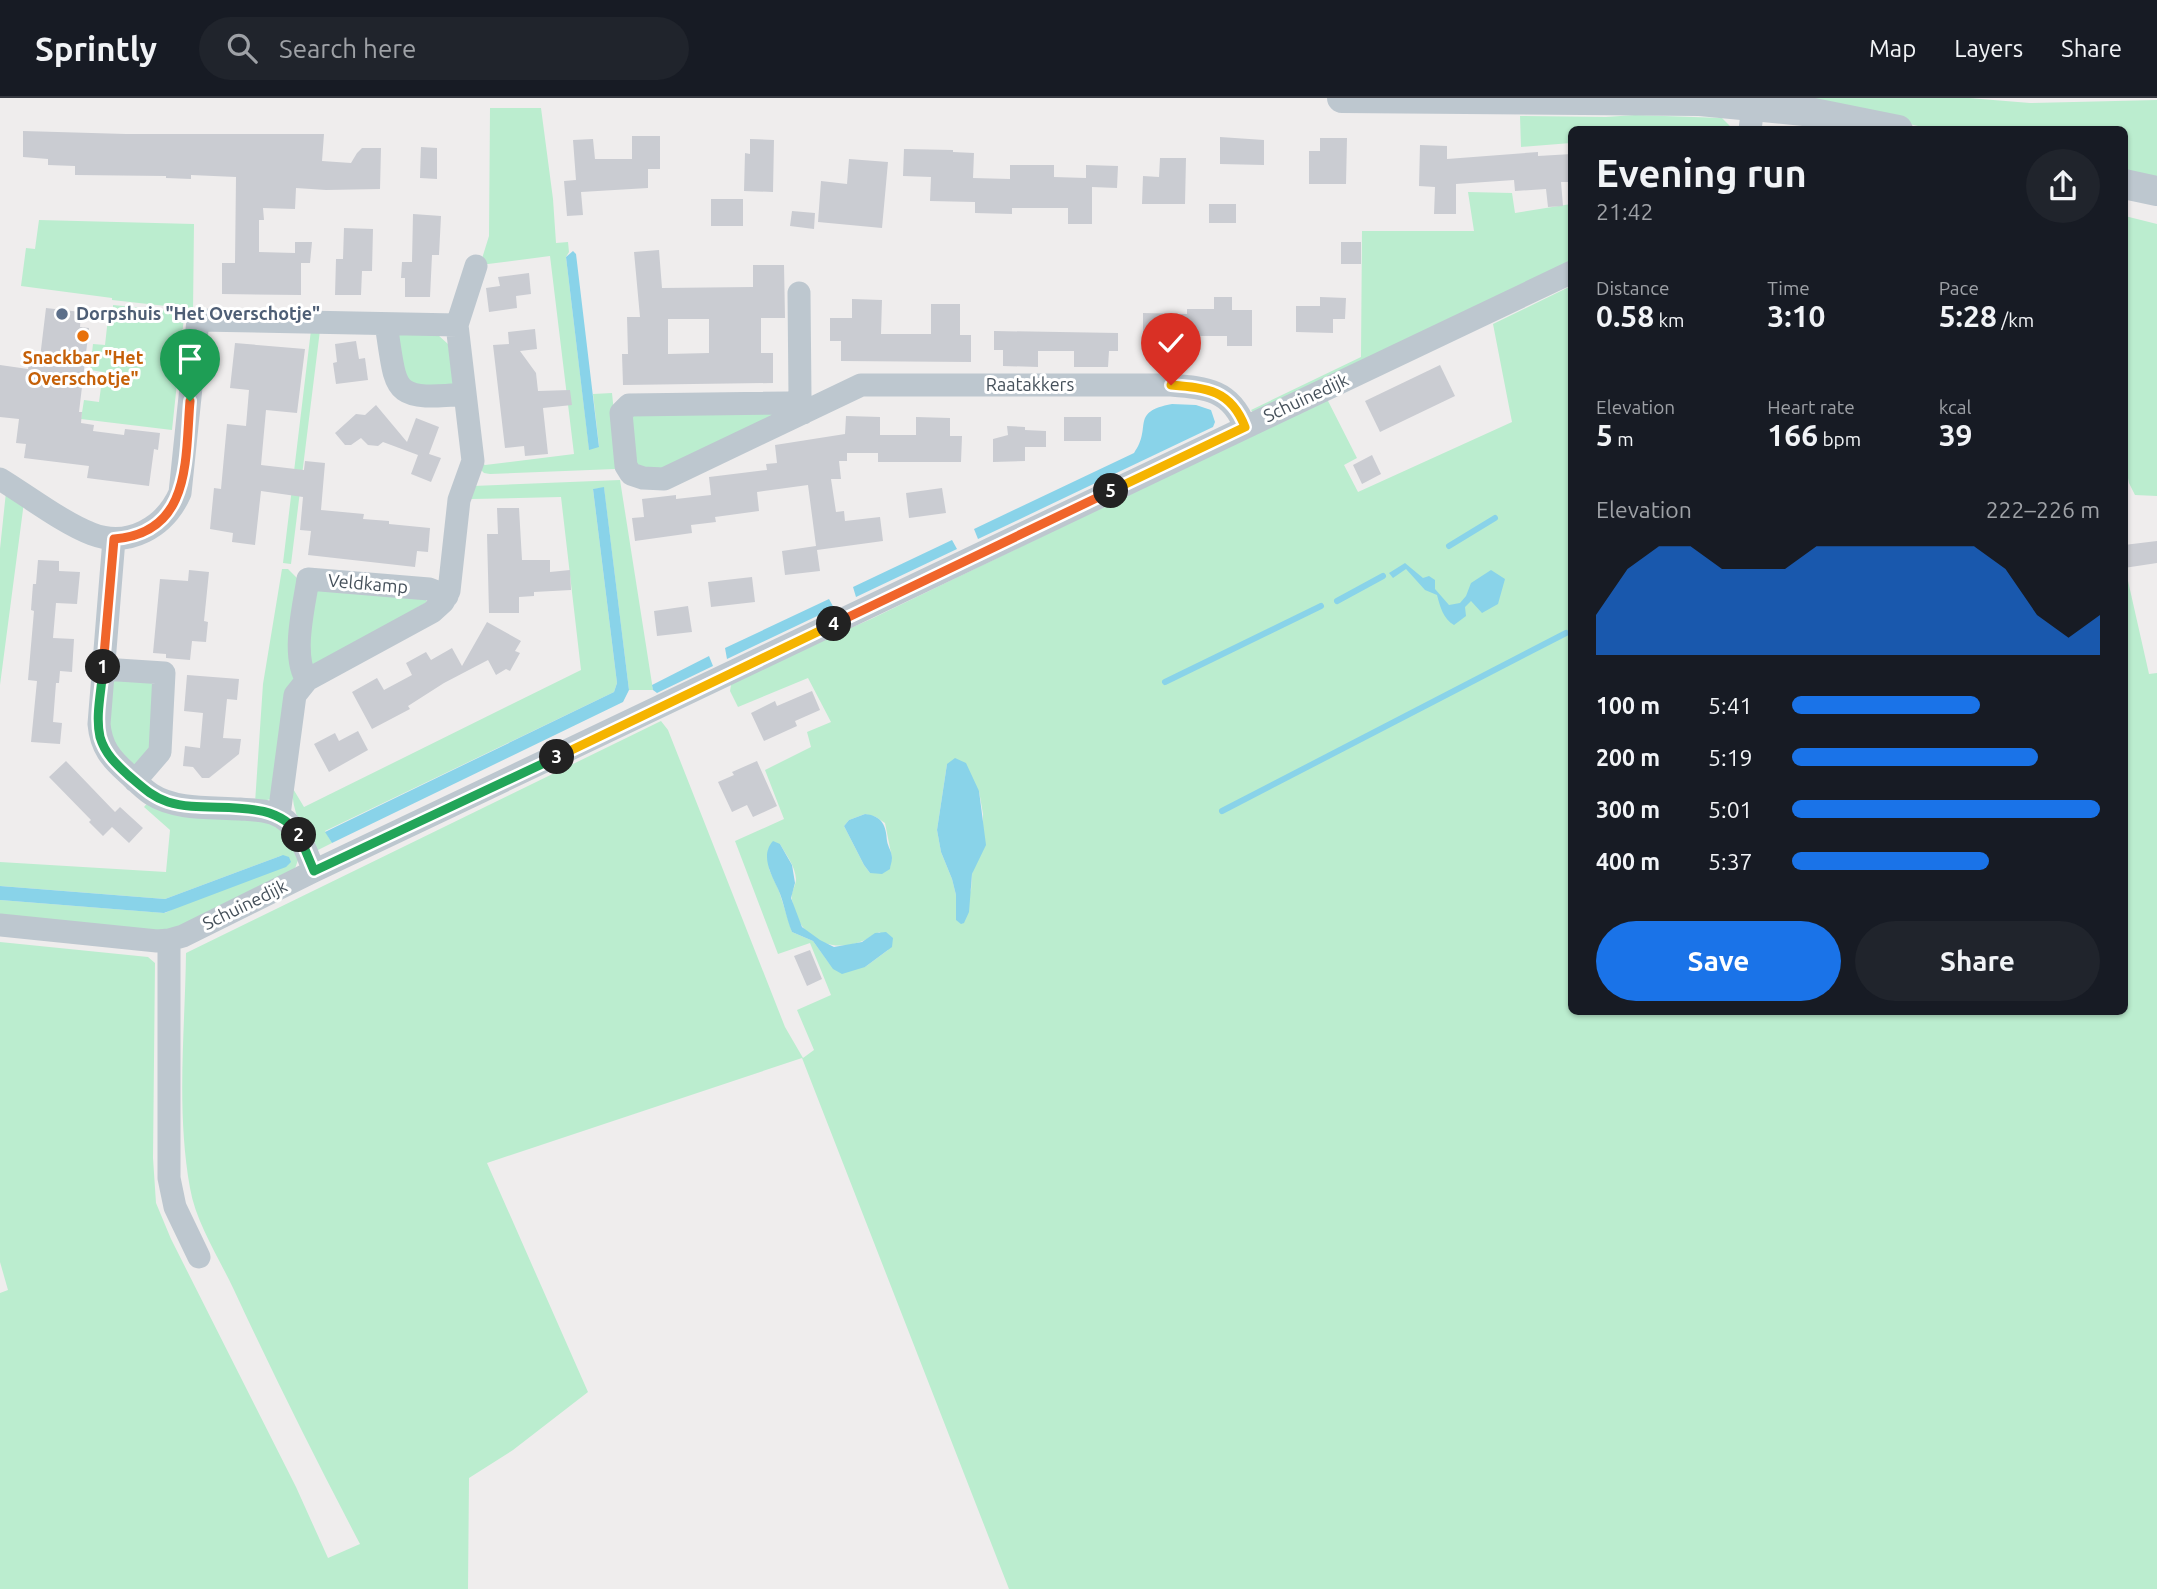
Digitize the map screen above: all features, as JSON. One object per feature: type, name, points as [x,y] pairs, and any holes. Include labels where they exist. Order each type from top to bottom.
[{"type":"street","points":[[1342,98],[1700,101],[1757,111],[1804,111],[1878,126]]},
{"type":"street","points":[[2128,185],[2157,191]]},
{"type":"street","points":[[447,596],[452,579],[459,500],[473,461],[457,325],[476,266]]},
{"type":"street","name":"Schuinedijk","points":[[0,925],[157,941],[183,936],[314,871],[1568,274]]},
{"type":"street","points":[[799,293],[799,410]]},
{"type":"street","points":[[0,479],[91,534],[114,539],[138,535],[159,523],[168,514],[180,493],[198,320],[457,325]]},
{"type":"street","points":[[386,324],[395,380],[403,389],[425,398],[465,394]]},
{"type":"street","name":"Raatakkers","points":[[799,410],[788,403],[629,405],[621,412],[626,466],[631,474],[643,478],[664,479],[799,410],[861,385],[1200,387],[1220,394],[1231,402],[1241,415],[1245,427]]},
{"type":"street","points":[[114,539],[100,735],[108,755],[152,795],[171,803],[261,811],[279,816],[294,828],[314,871]]},
{"type":"street","name":"Veldkamp","points":[[308,579],[429,589],[447,596],[432,612],[307,680],[301,671],[299,654],[308,579]]},
{"type":"street","points":[[103,669],[164,673],[160,752],[135,781]]},
{"type":"street","points":[[279,816],[295,695],[307,680]]},
{"type":"street","points":[[169,940],[169,1178],[175,1207],[199,1256]]},
{"type":"green space","points":[[1780,98],[1969,98],[2030,103],[2157,100],[2157,179],[2128,172],[2128,126],[1918,126]]},
{"type":"green space","points":[[490,108],[541,108],[556,243],[568,242],[569,252],[566,257],[589,449],[599,446],[593,394],[612,393],[619,462],[615,469],[490,474],[480,469],[481,462],[485,465],[574,454],[550,256],[480,265],[489,236]]},
{"type":"green space","points":[[1635,115],[1722,118],[1730,126],[1568,126],[1568,143],[1521,147],[1520,116]]},
{"type":"green space","points":[[1468,192],[1512,193],[1515,213],[1568,204],[1568,266],[1256,416],[1251,410],[1361,357],[1362,231],[1474,231]]},
{"type":"green space","points":[[2128,217],[2157,224],[2157,496],[2135,495],[2129,483]]},
{"type":"green space","points":[[39,220],[194,224],[191,317],[175,307],[21,286],[26,248],[35,249]]},
{"type":"green space","points":[[1568,287],[1568,1015],[2128,1015],[2128,581],[2149,674],[2157,673],[2157,1589],[1009,1589],[802,1058],[487,1163],[588,1392],[513,1450],[469,1478],[468,1589],[0,1589],[0,1293],[8,1290],[0,1262],[0,942],[148,957],[155,963],[153,1158],[156,1203],[171,1239],[296,1487],[328,1558],[360,1544],[209,1240],[193,1201],[186,1158],[182,1100],[186,953],[661,721],[668,730],[785,1027],[803,1058],[814,1050],[797,1010],[831,995],[810,943],[778,954],[735,841],[784,819],[765,770],[811,747],[807,732],[831,722],[808,678],[738,707],[730,691],[732,680],[871,619],[1327,399],[1357,458],[1344,465],[1358,492],[1512,422],[1493,324]],"holes":[[[947,764],[979,791],[983,829],[972,874],[971,890],[956,920],[956,895],[941,852],[937,830]],[[865,814],[885,823],[892,858],[890,864],[870,873],[844,826],[849,820]],[[780,844],[795,874],[792,895],[795,912],[807,932],[816,939],[836,945],[860,942],[880,932],[888,950],[865,967],[829,963],[813,941],[792,932],[769,869],[768,849]]]},
{"type":"green space","points":[[113,305],[174,311],[184,317],[172,430],[81,419],[84,400],[99,402],[103,372],[90,370],[93,344],[105,345],[109,309],[113,309]]},
{"type":"green space","points":[[311,330],[320,330],[291,564],[283,563]]},
{"type":"green space","points":[[395,334],[438,335],[448,344],[455,386],[409,387]]},
{"type":"green space","points":[[642,411],[780,412],[665,472],[635,466],[631,417]]},
{"type":"green space","points":[[620,480],[653,690],[629,690],[604,488],[593,489],[617,683],[614,692],[325,831],[332,843],[316,851],[299,821],[292,787],[304,807],[581,670],[561,497],[471,499],[473,486]]},
{"type":"green space","points":[[6,492],[24,502],[0,685],[0,549]]},
{"type":"green space","points":[[282,569],[288,569],[299,580],[296,676],[271,799],[255,803],[263,684]]},
{"type":"green space","points":[[313,590],[426,599],[427,602],[315,667],[304,658]]},
{"type":"green space","points":[[141,677],[153,684],[153,748],[144,762],[132,765],[121,760],[105,722],[113,681]]},
{"type":"green space","points":[[150,800],[265,818],[285,829],[298,860],[292,877],[168,933],[0,919],[0,900],[165,913],[283,855],[165,899],[0,886],[0,862],[166,872],[170,830],[144,807]]},
{"type":"water","points":[[573,251],[576,254],[599,447],[589,450],[566,257]]},
{"type":"water","points":[[1172,404],[1196,405],[1211,410],[1215,422],[1213,427],[978,539],[974,529],[1134,453],[1142,436],[1146,416],[1159,407]]},
{"type":"water","points":[[604,487],[629,690],[623,702],[332,843],[325,832],[614,692],[617,683],[593,489]]},
{"type":"water","points":[[952,540],[957,549],[856,597],[853,587]]},
{"type":"water","points":[[1405,563],[1423,578],[1429,576],[1435,580],[1435,589],[1449,605],[1460,603],[1471,583],[1491,570],[1505,579],[1498,604],[1482,613],[1471,601],[1465,607],[1466,616],[1454,625],[1445,616],[1437,595],[1425,590],[1406,569],[1393,578],[1389,573]]},
{"type":"water","points":[[829,599],[834,608],[727,659],[725,648]]},
{"type":"water","points":[[709,656],[713,666],[657,693],[653,690],[652,685]]},
{"type":"water","points":[[955,758],[966,763],[979,791],[986,845],[972,874],[969,912],[961,924],[956,920],[956,895],[941,852],[937,830],[947,764]]},
{"type":"water","points":[[865,814],[880,819],[886,831],[892,859],[890,869],[882,874],[870,873],[844,826],[849,820]]},
{"type":"water","points":[[773,841],[780,844],[792,865],[795,883],[791,898],[802,927],[834,947],[862,942],[875,933],[886,932],[893,938],[892,947],[865,967],[842,974],[833,969],[813,941],[792,932],[768,865],[767,852]]},
{"type":"water","points":[[283,855],[289,857],[291,862],[286,867],[164,913],[0,900],[0,886],[165,899]]},
{"type":"building","points":[[23,131],[324,134],[322,161],[351,163],[362,148],[381,148],[380,189],[296,188],[295,209],[263,208],[264,220],[259,220],[259,252],[295,253],[295,242],[312,242],[310,263],[301,263],[301,295],[222,294],[222,263],[235,263],[236,177],[191,175],[191,179],[166,176],[75,175],[75,166],[48,165],[48,159],[23,157]]},
{"type":"building","points":[[632,136],[660,136],[660,169],[648,169],[648,188],[581,192],[583,215],[567,216],[564,181],[576,180],[573,140],[593,139],[595,159],[632,159]]},
{"type":"building","points":[[1220,137],[1264,140],[1264,165],[1220,164]]},
{"type":"building","points":[[1320,138],[1347,138],[1346,184],[1309,184],[1309,151],[1320,151]]},
{"type":"building","points":[[750,139],[774,140],[773,192],[744,191],[745,153],[750,154]]},
{"type":"building","points":[[1420,145],[1447,146],[1447,159],[1538,152],[1538,156],[1568,154],[1568,182],[1561,182],[1563,206],[1548,207],[1546,189],[1515,191],[1514,180],[1456,184],[1456,214],[1434,214],[1435,187],[1419,186]]},
{"type":"building","points":[[421,147],[437,148],[437,179],[420,178]]},
{"type":"building","points":[[904,149],[974,153],[973,178],[1010,179],[1010,165],[1054,165],[1054,177],[1086,178],[1086,165],[1118,166],[1117,188],[1092,187],[1092,224],[1068,224],[1068,208],[1012,208],[1012,214],[975,213],[975,202],[930,201],[931,177],[903,176]]},
{"type":"building","points":[[1160,158],[1186,158],[1185,204],[1142,204],[1143,176],[1159,177]]},
{"type":"building","points":[[849,159],[888,162],[882,228],[818,222],[821,181],[847,184]]},
{"type":"building","points":[[711,199],[743,199],[743,226],[711,226]]},
{"type":"building","points":[[1209,204],[1236,204],[1236,223],[1209,223]]},
{"type":"building","points":[[792,211],[815,213],[814,229],[790,226]]},
{"type":"building","points":[[413,214],[441,216],[439,255],[432,255],[430,297],[405,297],[405,278],[401,278],[402,262],[412,262]]},
{"type":"building","points":[[344,228],[373,229],[372,271],[362,271],[361,295],[335,295],[336,259],[343,259]]},
{"type":"building","points":[[1341,242],[1361,242],[1361,264],[1341,264]]},
{"type":"building","points":[[659,250],[662,288],[753,287],[753,265],[784,265],[785,318],[761,318],[761,353],[773,353],[773,383],[623,385],[622,354],[628,354],[627,317],[640,317],[634,252]],"holes":[[[668,319],[709,319],[709,353],[668,354]]]},
{"type":"building","points":[[529,273],[531,294],[516,296],[517,308],[489,312],[486,288],[500,286],[498,277]]},
{"type":"building","points":[[1214,297],[1232,297],[1232,310],[1252,310],[1252,346],[1227,346],[1227,336],[1189,336],[1189,354],[1154,354],[1155,336],[1143,336],[1143,313],[1187,314],[1187,309],[1214,309]]},
{"type":"building","points":[[1320,297],[1346,298],[1345,319],[1333,319],[1333,333],[1296,332],[1296,306],[1320,306]]},
{"type":"building","points":[[852,299],[882,300],[881,334],[931,334],[931,304],[960,304],[960,335],[971,335],[971,362],[841,361],[841,341],[830,341],[830,318],[852,318]]},
{"type":"building","points":[[46,308],[81,312],[80,327],[89,328],[79,412],[82,412],[81,423],[94,425],[93,431],[124,435],[125,429],[160,433],[158,450],[154,449],[149,486],[87,478],[89,466],[24,458],[26,444],[16,443],[19,419],[0,417],[0,365],[28,369],[29,364],[39,366]]},
{"type":"building","points":[[535,329],[537,349],[520,351],[536,373],[538,391],[570,390],[572,405],[543,408],[548,454],[525,456],[524,446],[505,448],[493,345],[509,344],[508,332]]},
{"type":"building","points":[[994,331],[1118,333],[1118,351],[1109,351],[1108,367],[1074,367],[1074,351],[1038,351],[1038,367],[1003,366],[1003,350],[994,350]]},
{"type":"building","points":[[356,341],[359,359],[365,358],[368,380],[336,384],[333,363],[337,362],[335,344]]},
{"type":"building","points":[[235,343],[305,349],[297,413],[266,410],[261,465],[304,470],[305,461],[325,463],[321,510],[364,514],[363,519],[430,528],[428,552],[417,551],[415,567],[308,555],[311,531],[300,530],[303,497],[261,491],[255,545],[232,542],[233,533],[210,529],[214,488],[221,489],[227,424],[246,426],[249,390],[230,388]]},
{"type":"building","points":[[1440,365],[1455,396],[1380,432],[1365,401]]},
{"type":"building","points":[[376,405],[407,442],[416,418],[439,427],[429,454],[441,458],[431,482],[411,474],[418,455],[383,442],[378,446],[368,445],[361,438],[351,445],[345,445],[335,433],[356,414],[365,415]]},
{"type":"building","points":[[846,416],[880,417],[880,435],[916,435],[916,417],[950,418],[950,436],[962,436],[961,462],[878,462],[878,453],[847,453],[847,461],[839,461],[841,479],[831,479],[836,512],[844,511],[845,521],[880,517],[883,541],[817,550],[820,571],[785,575],[782,551],[816,546],[808,485],[757,492],[759,511],[715,517],[716,522],[691,525],[692,533],[635,541],[632,518],[644,517],[642,499],[711,495],[709,477],[767,470],[766,464],[777,463],[775,445],[845,434]]},
{"type":"building","points":[[1064,417],[1101,417],[1101,441],[1064,441]]},
{"type":"building","points":[[1007,426],[1046,431],[1046,447],[1025,447],[1025,461],[993,462],[993,439],[1008,435]]},
{"type":"building","points":[[1372,455],[1381,474],[1362,484],[1353,465]]},
{"type":"building","points":[[942,488],[946,513],[909,518],[906,493]]},
{"type":"building","points":[[497,508],[519,508],[522,560],[550,560],[550,572],[570,570],[571,590],[534,592],[534,596],[519,597],[519,613],[489,613],[487,534],[498,534]]},
{"type":"building","points":[[2157,541],[2157,563],[2128,567],[2128,545]]},
{"type":"building","points":[[38,560],[59,561],[59,571],[80,572],[77,604],[56,603],[53,638],[74,639],[72,672],[60,671],[59,683],[56,683],[53,722],[62,723],[60,744],[31,742],[37,681],[28,680],[34,611],[31,610],[33,584],[36,584]]},
{"type":"building","points":[[189,570],[209,572],[204,621],[208,622],[206,642],[192,641],[190,660],[166,658],[166,654],[153,653],[160,579],[188,581]]},
{"type":"building","points":[[752,577],[755,602],[711,607],[708,582]]},
{"type":"building","points":[[688,606],[692,632],[657,636],[654,611]]},
{"type":"building","points":[[487,622],[521,641],[515,651],[520,653],[510,671],[506,669],[496,675],[488,660],[444,683],[408,706],[410,709],[372,729],[352,692],[377,678],[384,690],[412,675],[406,663],[426,652],[431,660],[452,648],[462,666]]},
{"type":"building","points":[[187,675],[239,679],[237,700],[227,699],[223,738],[241,739],[239,754],[209,778],[202,778],[193,767],[183,766],[185,746],[200,748],[203,713],[184,711]]},
{"type":"building","points":[[812,691],[820,710],[795,721],[797,726],[764,741],[751,713],[775,701],[777,706]]},
{"type":"building","points":[[358,731],[368,750],[329,772],[314,744],[335,733],[339,741]]},
{"type":"building","points":[[66,761],[115,812],[120,807],[143,828],[129,843],[112,827],[103,836],[49,777]]},
{"type":"building","points":[[757,761],[777,806],[753,817],[747,805],[732,812],[718,782],[734,775],[732,772]]},
{"type":"building","points":[[810,950],[822,979],[807,986],[794,956]]},
{"type":"waterway","points":[[1449,546],[1495,518]]},
{"type":"waterway","points":[[1337,601],[1383,576]]},
{"type":"waterway","points":[[1165,682],[1321,606]]},
{"type":"waterway","points":[[1222,811],[1566,633]]},
{"type":"place","name":"Dorpshuis \"Het Overschotje\"","points":[[62,314]]},
{"type":"place","name":"Snackbar \"Het Overschotje\"","points":[[83,336]]},
{"type":"route","points":[[190,401],[183,481],[175,504],[168,514],[149,530],[138,535],[114,539],[100,735],[115,764],[152,795],[171,803],[270,812],[279,816],[294,828],[314,871],[1245,427],[1241,415],[1231,402],[1220,394],[1200,387],[1171,385]]}]
